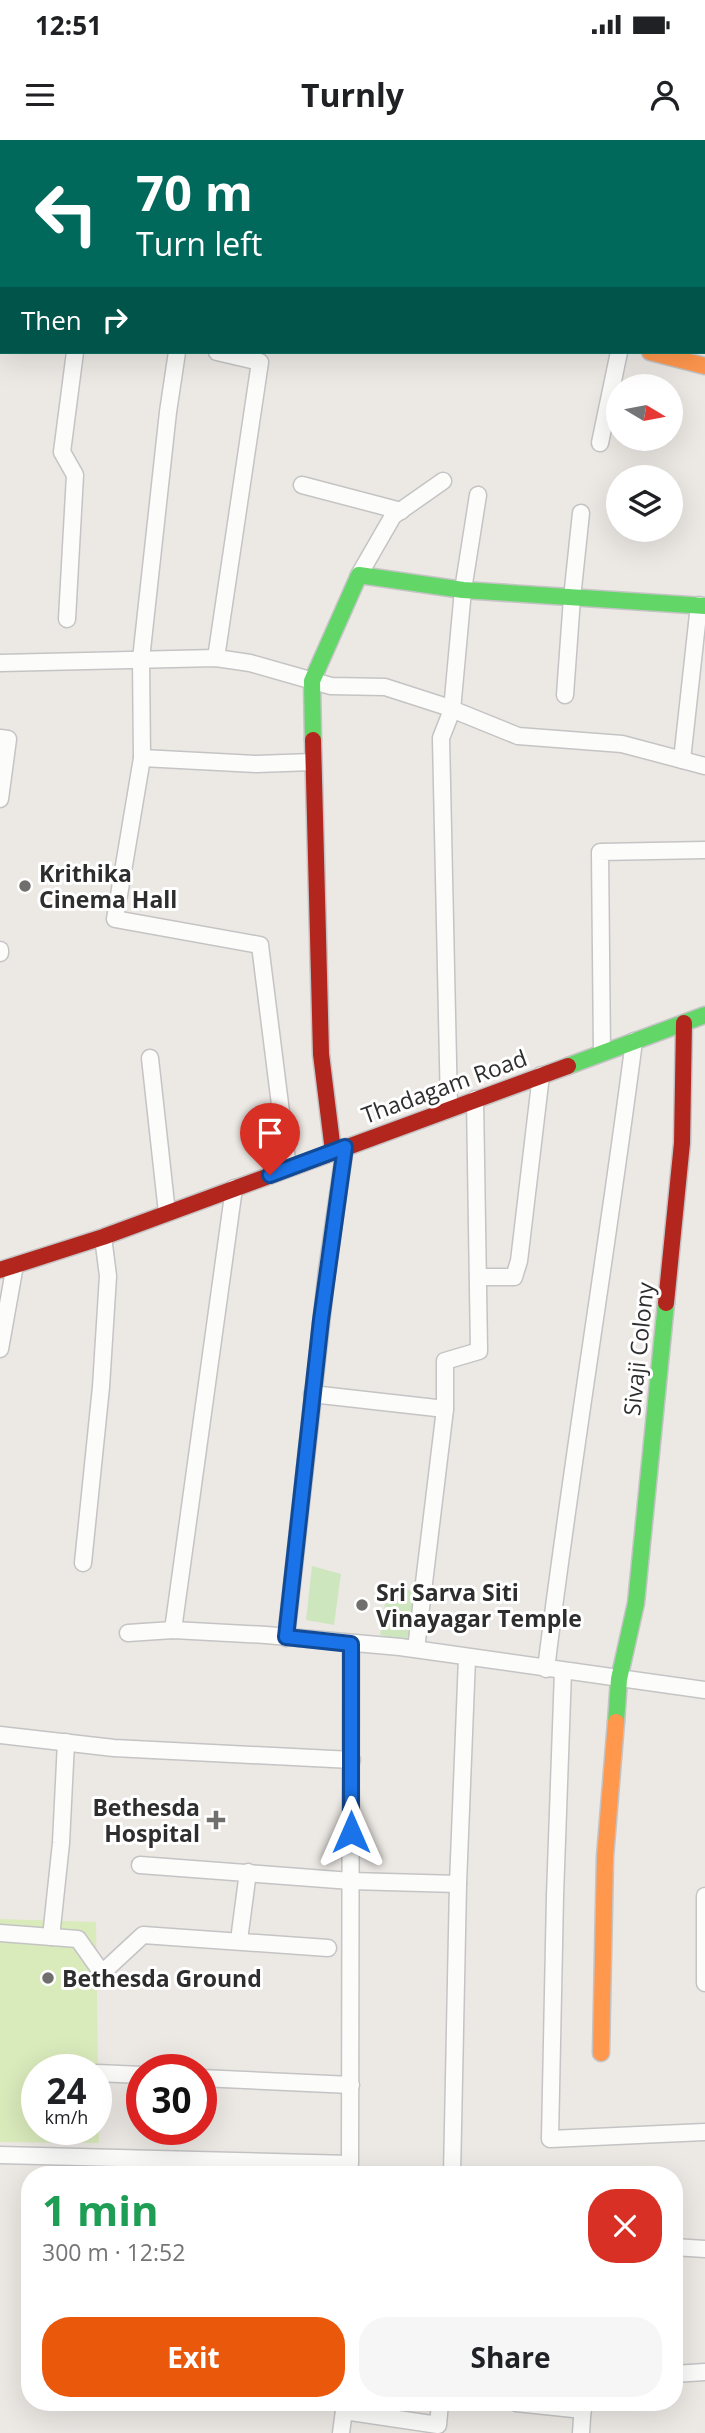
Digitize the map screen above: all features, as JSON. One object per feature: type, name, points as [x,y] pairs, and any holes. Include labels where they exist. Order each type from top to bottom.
[{"type":"street","points":[[67,619],[75,475],[62,452],[75,354]]},
{"type":"street","points":[[177,354],[141,659],[142,758],[115,919],[260,945],[288,1168]]},
{"type":"street","points":[[216,657],[260,362],[226,354]]},
{"type":"street","points":[[600,443],[619,354]]},
{"type":"street","points":[[658,354],[705,366]]},
{"type":"street","points":[[286,1637],[339,1149],[321,1054],[312,681],[359,575],[393,516],[443,481]]},
{"type":"street","points":[[302,485],[401,511]]},
{"type":"street","points":[[449,1108],[441,738],[452,710],[463,590],[478,495]]},
{"type":"street","points":[[565,695],[581,513]]},
{"type":"street","points":[[359,575],[463,590],[702,606],[682,760]]},
{"type":"street","points":[[0,663],[216,657],[250,663],[331,686],[385,687],[519,736],[622,744],[705,766]]},
{"type":"street","points":[[0,738],[8,739],[0,799]]},
{"type":"street","points":[[142,758],[256,764],[313,762]]},
{"type":"street","points":[[602,1053],[600,852],[705,850]]},
{"type":"street","name":"Thadagam Road","points":[[7,1268],[103,1237],[705,1015]]},
{"type":"street","name":"Sivaji Colony","points":[[601,2053],[605,1857],[619,1679],[636,1604],[681,1157],[684,1023]]},
{"type":"street","name":"Sivaji Colony","points":[[546,1669],[568,1490],[609,1233],[634,1041]]},
{"type":"street","points":[[150,1058],[167,1213]]},
{"type":"street","points":[[478,1277],[514,1277],[519,1261],[541,1075]]},
{"type":"street","points":[[415,1649],[445,1409],[445,1361],[479,1351],[475,1099]]},
{"type":"street","points":[[173,1630],[234,1188]]},
{"type":"street","points":[[83,1563],[101,1387],[108,1276],[103,1237]]},
{"type":"street","points":[[0,1349],[7,1268]]},
{"type":"street","points":[[312,1394],[445,1409]]},
{"type":"street","points":[[128,1633],[173,1630],[415,1649],[705,1690]]},
{"type":"street","points":[[0,2155],[350,2164],[351,1644]]},
{"type":"street","points":[[452,2166],[458,1884],[467,1658]]},
{"type":"street","points":[[563,1671],[555,1882],[550,2139],[705,2132]]},
{"type":"street","points":[[0,1735],[114,1748],[352,1759]]},
{"type":"street","points":[[51,1937],[61,1843],[66,1742]]},
{"type":"street","points":[[140,1865],[351,1881],[458,1884]]},
{"type":"street","points":[[239,1940],[247,1872]]},
{"type":"street","points":[[705,1896],[705,1975]]},
{"type":"street","points":[[0,1933],[78,1939],[102,1973],[143,1935],[328,1948]]},
{"type":"street","points":[[217,2079],[351,2085]]},
{"type":"street","points":[[683,2248],[705,2249]]},
{"type":"street","points":[[683,2373],[705,2372]]},
{"type":"street","points":[[341,2433],[344,2411]]},
{"type":"street","points":[[366,2411],[438,2425],[439,2411]]},
{"type":"street","points":[[581,2433],[583,2411]]},
{"type":"green space","points":[[312,1566],[341,1574],[334,1625],[306,1620]]},
{"type":"green space","points":[[388,1585],[418,1592],[412,1642],[380,1635]]},
{"type":"green space","name":"Bethesda Ground","points":[[0,1919],[96,1922],[98,2054],[21,2054],[21,2142],[0,2142]]},
{"type":"traffic: fast","points":[[313,740],[312,681],[359,575],[463,590],[705,606]]},
{"type":"traffic: fast","points":[[568,1066],[705,1015]]},
{"type":"traffic: fast","points":[[616,1722],[619,1679],[636,1603],[666,1303]]},
{"type":"traffic: slow","points":[[658,354],[705,366]]},
{"type":"traffic: slow","points":[[601,2053],[605,1857],[616,1722]]},
{"type":"traffic: jam","points":[[313,740],[321,1054],[333,1151]]},
{"type":"traffic: jam","points":[[666,1303],[682,1143],[684,1023]]},
{"type":"traffic: jam","points":[[0,1270],[103,1237],[568,1066]]},
{"type":"place","name":"Krithika Cinema Hall","points":[[25,886]]},
{"type":"place","name":"Sri Sarva Siti Vinayagar Temple","points":[[362,1605]]},
{"type":"place","name":"Bethesda Hospital","points":[[216,1820]]},
{"type":"place","name":"Bethesda Ground","points":[[48,1978]]},
{"type":"route","points":[[270,1175],[345,1147],[327,1270],[286,1637],[351,1644],[351,1832]]}]
